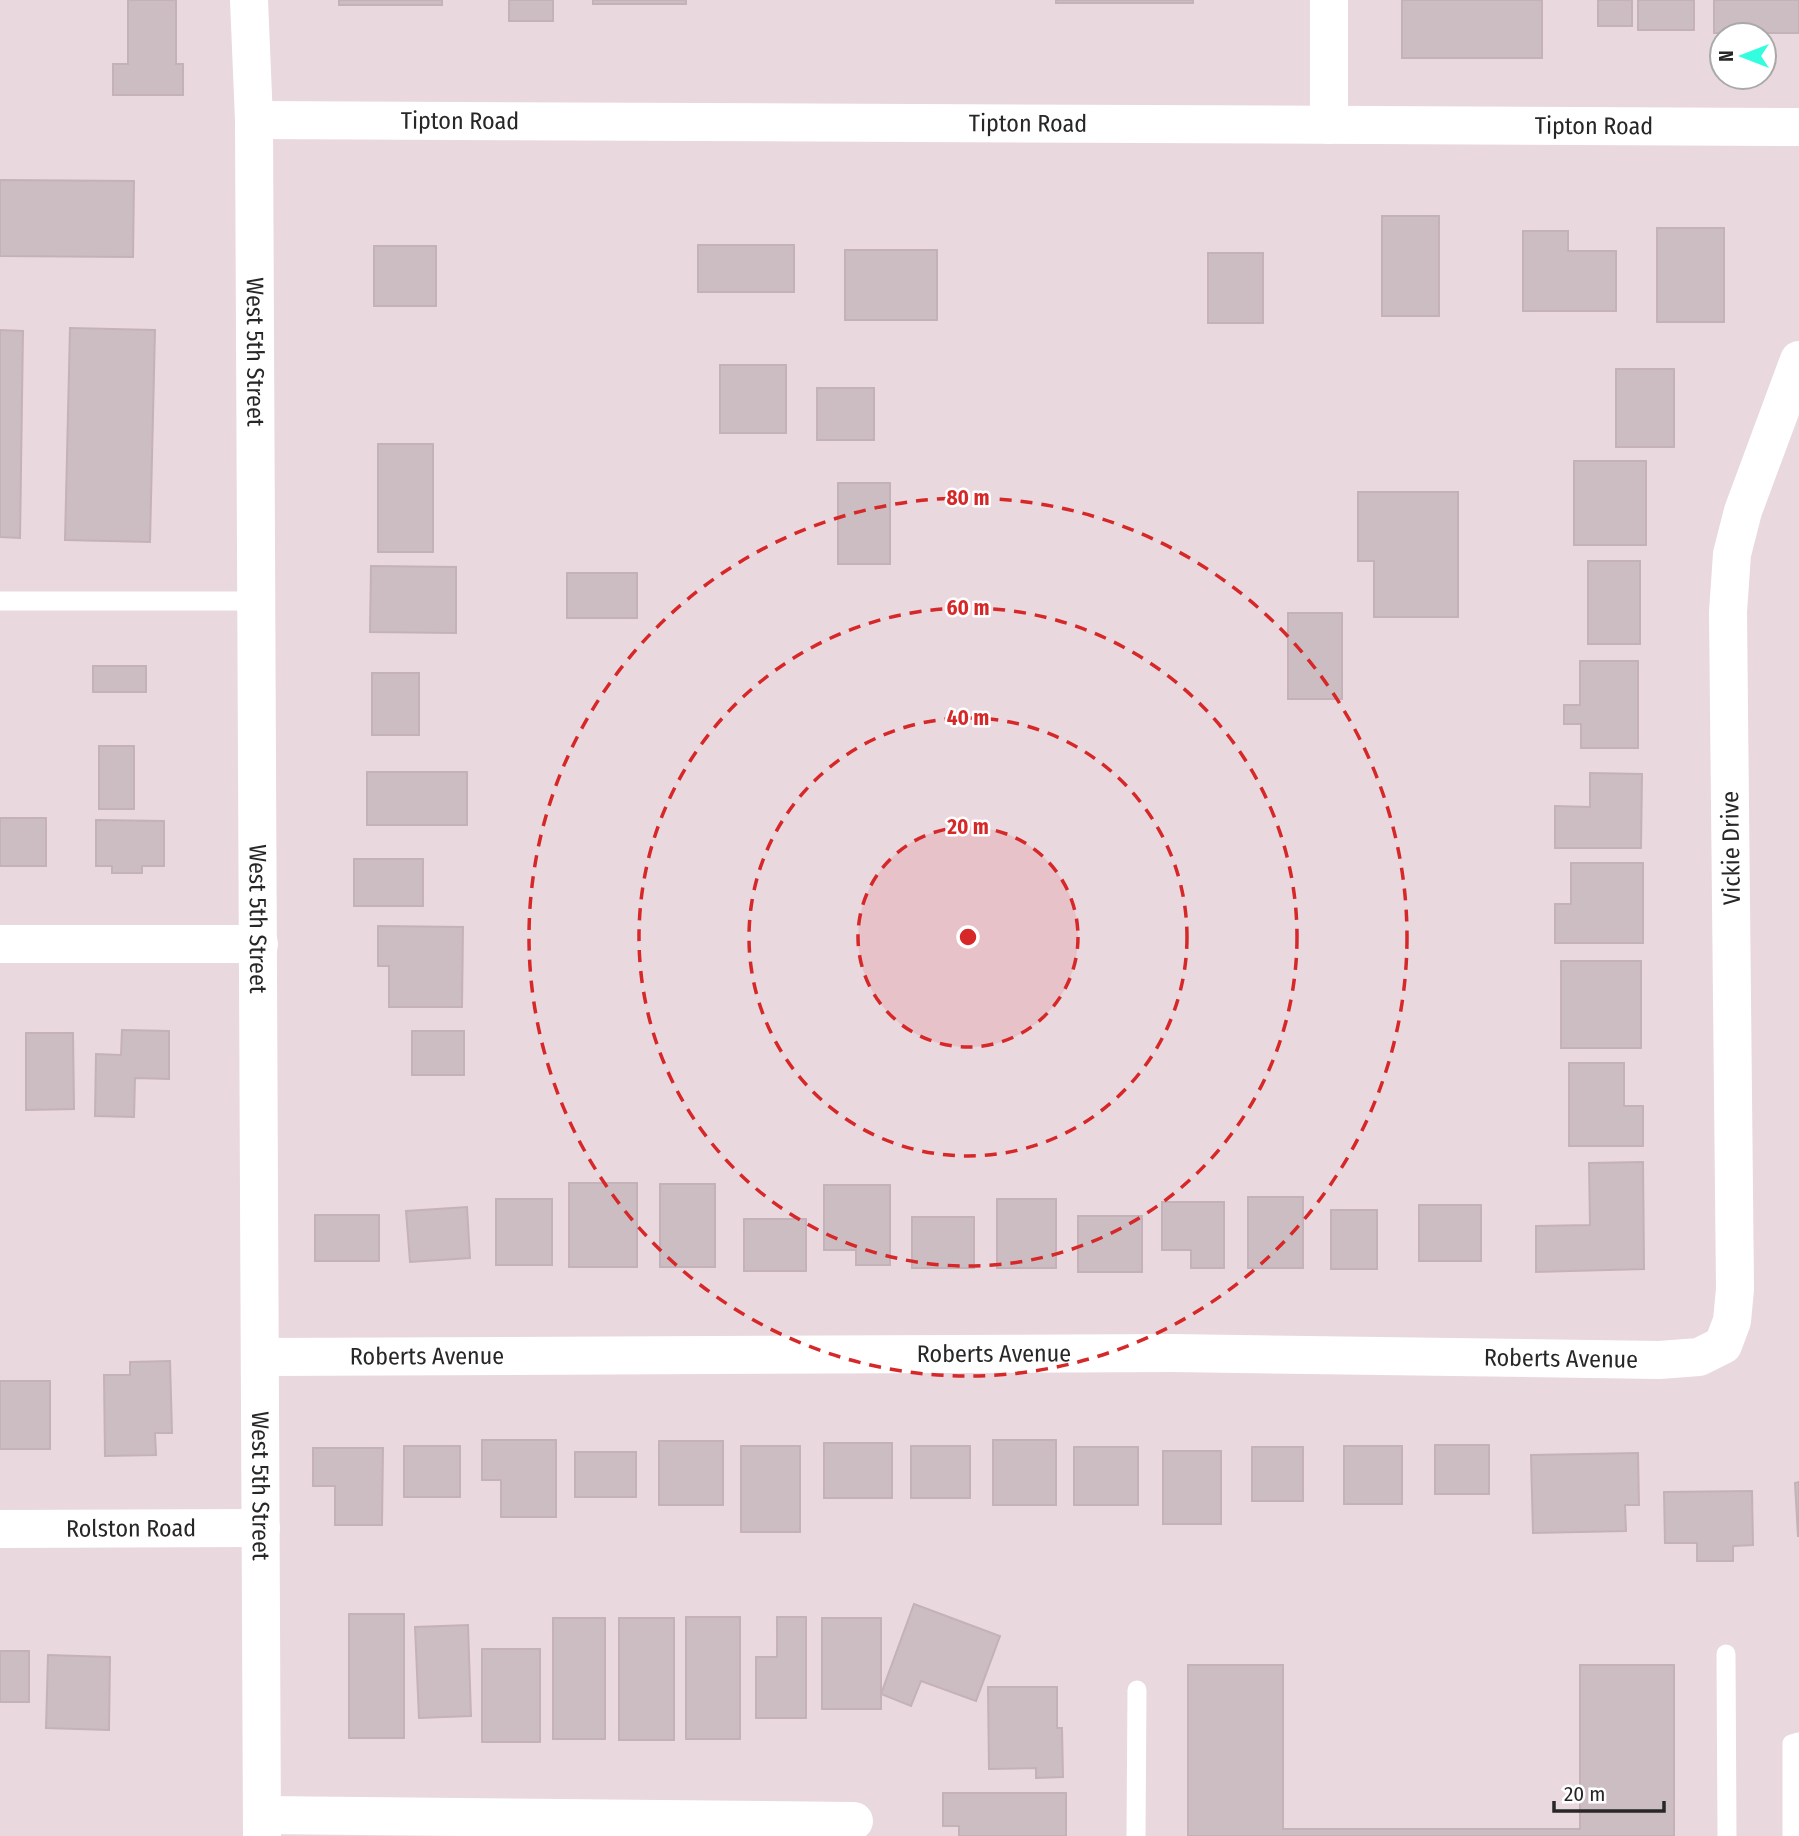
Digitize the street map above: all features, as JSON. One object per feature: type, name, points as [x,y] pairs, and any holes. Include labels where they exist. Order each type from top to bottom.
[{"type":"street","name":"West 5th Street","points":[[249,0],[254,120],[262,1825]]},
{"type":"street","points":[[1329,0],[1329,125]]},
{"type":"street","name":"Tipton Road","points":[[254,120],[1799,127]]},
{"type":"street","name":"Vickie Drive","points":[[1723,1345],[1732,1321],[1735,1289],[1728,612],[1732,554],[1743,512],[1799,360]]},
{"type":"street","points":[[0,944],[259,944]]},
{"type":"street","name":"Roberts Avenue","points":[[261,1357],[1172,1353],[1659,1360],[1699,1357],[1723,1345]]},
{"type":"street","name":"Rolston Road","points":[[0,1529],[261,1528]]},
{"type":"street","points":[[262,1825],[854,1821]]},
{"type":"lane","points":[[0,601],[257,601]]},
{"type":"lane","points":[[1726,1654],[1727,1836]]},
{"type":"lane","points":[[1136,1836],[1137,1690]]},
{"type":"lane","points":[[1792,1836],[1792,1744],[1799,1741]]},
{"type":"building","points":[[128,0],[176,0],[176,64],[183,64],[183,95],[113,95],[113,64],[128,64]]},
{"type":"building","points":[[339,0],[442,0],[442,5],[339,5]]},
{"type":"building","points":[[509,0],[553,0],[553,21],[509,21]]},
{"type":"building","points":[[593,0],[686,0],[686,4],[593,4]]},
{"type":"building","points":[[1056,0],[1193,0],[1193,3],[1056,3]]},
{"type":"building","points":[[1402,0],[1542,0],[1542,58],[1402,58]]},
{"type":"building","points":[[1598,0],[1632,0],[1632,26],[1598,26]]},
{"type":"building","points":[[1638,0],[1694,0],[1694,30],[1638,30]]},
{"type":"building","points":[[1714,0],[1799,0],[1799,33],[1778,33],[1778,21],[1714,21]]},
{"type":"building","points":[[0,180],[134,181],[133,257],[0,256]]},
{"type":"building","points":[[1382,216],[1439,216],[1439,316],[1382,316]]},
{"type":"building","points":[[1657,228],[1724,228],[1724,322],[1657,322]]},
{"type":"building","points":[[1523,231],[1568,231],[1568,251],[1616,251],[1616,311],[1523,311]]},
{"type":"building","points":[[698,245],[794,245],[794,292],[698,292]]},
{"type":"building","points":[[374,246],[436,246],[436,306],[374,306]]},
{"type":"building","points":[[845,250],[937,250],[937,320],[845,320]]},
{"type":"building","points":[[1208,253],[1263,253],[1263,323],[1208,323]]},
{"type":"building","points":[[70,328],[155,330],[150,542],[65,540]]},
{"type":"building","points":[[0,330],[23,331],[20,538],[0,537]]},
{"type":"building","points":[[720,365],[786,365],[786,433],[720,433]]},
{"type":"building","points":[[1616,369],[1674,369],[1674,447],[1616,447]]},
{"type":"building","points":[[817,388],[874,388],[874,440],[817,440]]},
{"type":"building","points":[[378,444],[433,444],[433,552],[378,552]]},
{"type":"building","points":[[1574,461],[1646,461],[1646,545],[1574,545]]},
{"type":"building","points":[[838,483],[890,483],[890,564],[838,564]]},
{"type":"building","points":[[1358,492],[1458,492],[1458,617],[1374,617],[1374,561],[1358,561]]},
{"type":"building","points":[[1588,561],[1640,561],[1640,644],[1588,644]]},
{"type":"building","points":[[371,566],[456,567],[456,633],[370,632]]},
{"type":"building","points":[[567,573],[637,573],[637,618],[567,618]]},
{"type":"building","points":[[1288,613],[1342,613],[1342,699],[1288,699]]},
{"type":"building","points":[[1580,661],[1638,661],[1638,748],[1581,748],[1581,724],[1564,724],[1564,705],[1580,705]]},
{"type":"building","points":[[93,666],[146,666],[146,692],[93,692]]},
{"type":"building","points":[[372,673],[419,673],[419,735],[372,735]]},
{"type":"building","points":[[99,746],[134,746],[134,809],[99,809]]},
{"type":"building","points":[[367,772],[467,772],[467,825],[367,825]]},
{"type":"building","points":[[1590,773],[1642,774],[1641,848],[1555,848],[1555,806],[1590,807]]},
{"type":"building","points":[[0,818],[46,818],[46,866],[0,866]]},
{"type":"building","points":[[96,820],[164,821],[164,866],[142,866],[142,873],[112,873],[112,866],[96,866]]},
{"type":"building","points":[[354,859],[423,859],[423,906],[354,906]]},
{"type":"building","points":[[1571,863],[1643,863],[1643,943],[1555,943],[1555,904],[1571,904]]},
{"type":"building","points":[[378,926],[463,927],[462,1007],[389,1007],[389,966],[378,966]]},
{"type":"building","points":[[1561,961],[1641,961],[1641,1048],[1561,1048]]},
{"type":"building","points":[[122,1030],[169,1031],[169,1079],[135,1078],[134,1117],[95,1116],[96,1054],[121,1055]]},
{"type":"building","points":[[412,1031],[464,1031],[464,1075],[412,1075]]},
{"type":"building","points":[[26,1033],[73,1033],[74,1109],[26,1110]]},
{"type":"building","points":[[1569,1063],[1624,1063],[1624,1106],[1643,1106],[1643,1146],[1569,1146]]},
{"type":"building","points":[[1643,1162],[1644,1269],[1536,1272],[1536,1226],[1590,1225],[1589,1163]]},
{"type":"building","points":[[569,1183],[637,1183],[637,1267],[569,1267]]},
{"type":"building","points":[[660,1184],[715,1184],[715,1267],[660,1267]]},
{"type":"building","points":[[824,1185],[890,1185],[890,1265],[856,1265],[856,1250],[824,1250]]},
{"type":"building","points":[[1248,1197],[1303,1197],[1303,1268],[1248,1268]]},
{"type":"building","points":[[496,1199],[552,1199],[552,1265],[496,1265]]},
{"type":"building","points":[[997,1199],[1056,1199],[1056,1268],[997,1268]]},
{"type":"building","points":[[1162,1202],[1224,1202],[1224,1268],[1191,1268],[1191,1250],[1162,1250]]},
{"type":"building","points":[[1419,1205],[1481,1205],[1481,1261],[1419,1261]]},
{"type":"building","points":[[467,1207],[470,1258],[410,1262],[406,1211]]},
{"type":"building","points":[[1331,1210],[1377,1210],[1377,1269],[1331,1269]]},
{"type":"building","points":[[315,1215],[379,1215],[379,1261],[315,1261]]},
{"type":"building","points":[[1078,1216],[1142,1216],[1142,1272],[1078,1272]]},
{"type":"building","points":[[912,1217],[974,1217],[974,1268],[912,1268]]},
{"type":"building","points":[[744,1219],[806,1219],[806,1271],[744,1271]]},
{"type":"building","points":[[170,1361],[172,1433],[155,1433],[156,1455],[105,1456],[104,1375],[130,1375],[130,1362]]},
{"type":"building","points":[[0,1381],[50,1381],[50,1449],[0,1449]]},
{"type":"building","points":[[482,1440],[556,1440],[556,1517],[501,1517],[501,1480],[482,1480]]},
{"type":"building","points":[[993,1440],[1056,1440],[1056,1505],[993,1505]]},
{"type":"building","points":[[659,1441],[723,1441],[723,1505],[659,1505]]},
{"type":"building","points":[[824,1443],[892,1443],[892,1498],[824,1498]]},
{"type":"building","points":[[1435,1445],[1489,1445],[1489,1494],[1435,1494]]},
{"type":"building","points":[[404,1446],[460,1446],[460,1497],[404,1497]]},
{"type":"building","points":[[741,1446],[800,1446],[800,1532],[741,1532]]},
{"type":"building","points":[[911,1446],[970,1446],[970,1498],[911,1498]]},
{"type":"building","points":[[1344,1446],[1402,1446],[1402,1504],[1344,1504]]},
{"type":"building","points":[[1074,1447],[1138,1447],[1138,1505],[1074,1505]]},
{"type":"building","points":[[1252,1447],[1303,1447],[1303,1501],[1252,1501]]},
{"type":"building","points":[[313,1448],[383,1448],[382,1525],[335,1525],[335,1486],[313,1486]]},
{"type":"building","points":[[1163,1451],[1221,1451],[1221,1524],[1163,1524]]},
{"type":"building","points":[[575,1452],[636,1452],[636,1497],[575,1497]]},
{"type":"building","points":[[1638,1453],[1639,1505],[1625,1505],[1626,1531],[1533,1533],[1531,1455]]},
{"type":"building","points":[[1799,1482],[1799,1536],[1798,1536],[1795,1483]]},
{"type":"building","points":[[1752,1491],[1753,1545],[1733,1546],[1733,1561],[1697,1561],[1697,1543],[1665,1543],[1664,1492]]},
{"type":"building","points":[[914,1604],[1000,1636],[976,1701],[921,1681],[911,1706],[881,1694]]},
{"type":"building","points":[[349,1614],[404,1614],[404,1738],[349,1738]]},
{"type":"building","points":[[686,1617],[740,1617],[740,1739],[686,1739]]},
{"type":"building","points":[[777,1617],[806,1617],[806,1718],[756,1718],[756,1657],[777,1657]]},
{"type":"building","points":[[553,1618],[605,1618],[605,1739],[553,1739]]},
{"type":"building","points":[[619,1618],[674,1618],[674,1740],[619,1740]]},
{"type":"building","points":[[822,1618],[881,1618],[881,1709],[822,1709]]},
{"type":"building","points":[[468,1625],[471,1716],[419,1718],[415,1627]]},
{"type":"building","points":[[482,1649],[540,1649],[540,1742],[482,1742]]},
{"type":"building","points":[[0,1651],[29,1651],[29,1702],[0,1702]]},
{"type":"building","points":[[48,1655],[110,1657],[109,1730],[46,1728]]},
{"type":"building","points":[[1188,1665],[1283,1665],[1283,1829],[1580,1829],[1580,1665],[1674,1665],[1674,1836],[1188,1836]]},
{"type":"building","points":[[988,1687],[1057,1687],[1057,1728],[1062,1728],[1063,1777],[1036,1778],[1036,1768],[989,1769]]},
{"type":"building","points":[[943,1793],[1066,1793],[1066,1836],[959,1836],[959,1826],[943,1826]]}]
